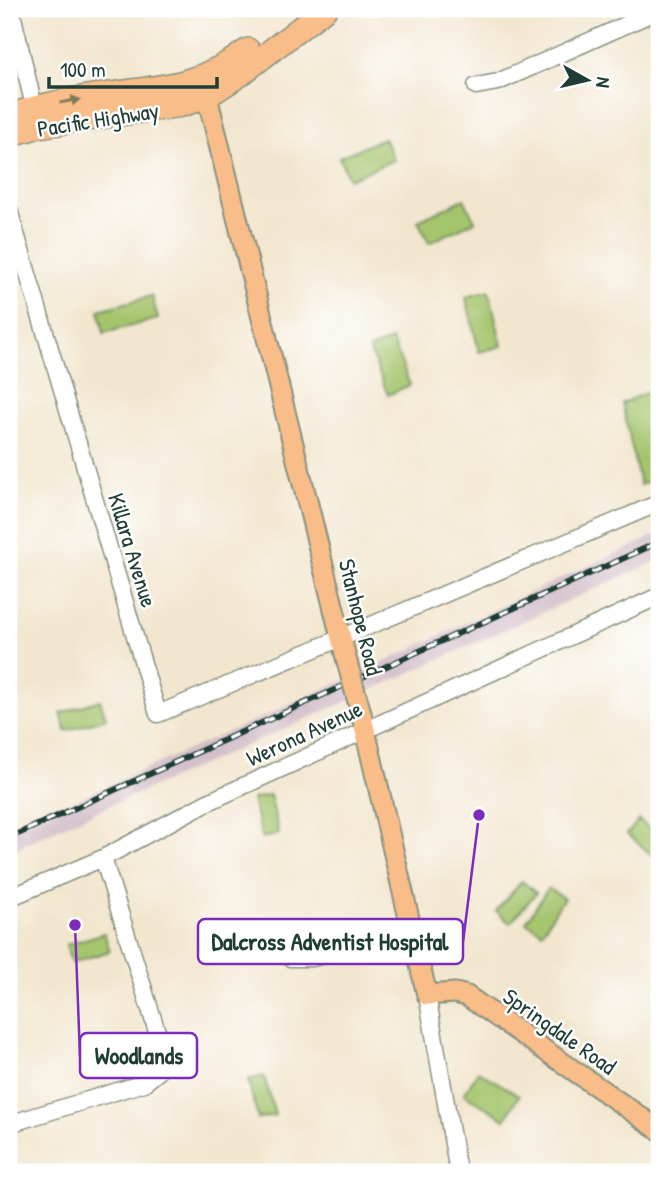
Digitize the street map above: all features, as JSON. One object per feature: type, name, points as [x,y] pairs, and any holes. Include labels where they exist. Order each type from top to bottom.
[{"type":"highway","name":"Pacific Highway","points":[[9,116],[107,115],[182,106],[231,63],[304,9]]},
{"type":"highway","name":"Pacific Highway","points":[[203,87],[241,74],[326,9]]},
{"type":"highway","name":"Pacific Highway","points":[[9,135],[36,117]]},
{"type":"main road","name":"Stanhope Road","points":[[203,87],[363,722],[427,995]]},
{"type":"main road","name":"Springdale Road","points":[[427,995],[455,993],[467,996],[659,1130]]},
{"type":"street","points":[[10,9],[36,117]]},
{"type":"street","points":[[476,86],[498,82],[659,10]]},
{"type":"street","name":"Killara Avenue","points":[[9,210],[158,714],[341,638]]},
{"type":"street","points":[[341,638],[659,503]]},
{"type":"street","name":"Werona Avenue","points":[[9,898],[103,858],[363,722],[659,596]]},
{"type":"street","points":[[9,1124],[144,1083],[159,1071],[163,1051],[103,858]]},
{"type":"street","points":[[290,958],[312,958],[412,933]]},
{"type":"street","name":"Stanhope Road","points":[[427,995],[457,1172]]},
{"type":"street","points":[[9,1167],[10,1172]]},
{"type":"shaded area","points":[[659,534],[659,560],[9,852],[9,830],[389,660]]},
{"type":"green space","points":[[384,138],[394,160],[349,179],[339,157]]},
{"type":"green space","points":[[464,199],[475,221],[429,243],[418,221]]},
{"type":"green space","points":[[489,291],[502,346],[479,352],[466,297]]},
{"type":"green space","points":[[152,296],[158,319],[104,333],[99,310]]},
{"type":"green space","points":[[392,340],[410,385],[388,395],[369,349]]},
{"type":"green space","points":[[659,387],[659,477],[640,485],[622,403]]},
{"type":"green space","points":[[100,700],[106,718],[66,731],[61,713]]},
{"type":"green space","points":[[270,795],[279,834],[262,838],[252,799]]},
{"type":"green space","points":[[639,820],[659,837],[658,860],[627,834]]},
{"type":"green space","points":[[522,881],[536,893],[510,923],[496,911]]},
{"type":"green space","points":[[548,888],[564,898],[542,932],[526,922]]},
{"type":"green space","points":[[104,933],[110,951],[71,963],[66,945]]},
{"type":"green space","points":[[478,1071],[519,1095],[505,1119],[464,1094]]},
{"type":"green space","points":[[264,1076],[275,1115],[258,1119],[248,1080]]},
{"type":"railway","points":[[9,838],[659,542]]},
{"type":"place","name":"Dalcross Adventist Hospital","points":[[479,815]]},
{"type":"place","name":"Woodlands","points":[[75,925]]}]
